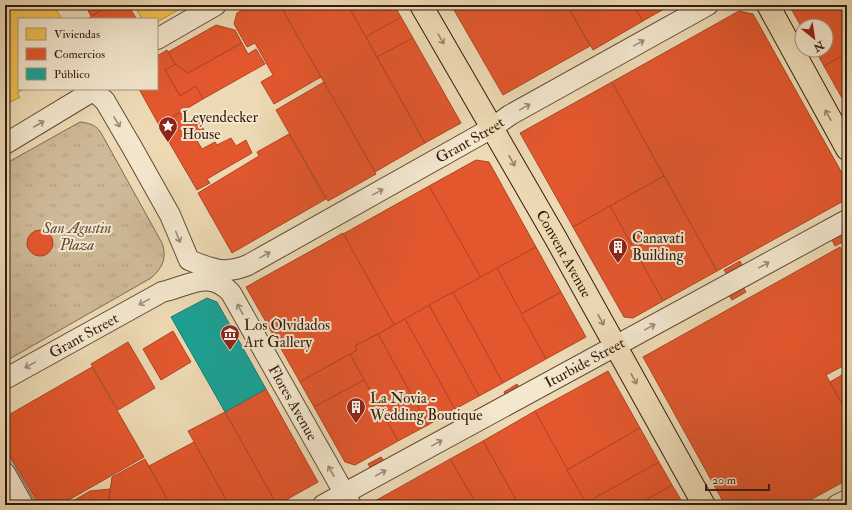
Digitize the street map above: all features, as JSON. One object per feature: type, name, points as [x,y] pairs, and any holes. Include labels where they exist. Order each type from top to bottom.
[{"type":"main road","name":"Convent Avenue","points":[[422,5],[704,505]]},
{"type":"main road","points":[[768,5],[847,149]]},
{"type":"street","points":[[158,38],[216,5]]},
{"type":"street","name":"Grant Street","points":[[5,379],[162,292],[177,289],[201,280],[224,277],[248,265],[492,128],[510,115],[708,5]]},
{"type":"street","points":[[5,144],[95,90],[105,101],[133,149],[170,216],[189,260],[206,266],[224,277]]},
{"type":"street","name":"Iturbide Street","points":[[323,505],[347,499],[615,345],[847,220]]},
{"type":"street","name":"Grant Street","points":[[162,292],[189,260]]},
{"type":"street","name":"Flores Avenue","points":[[224,277],[231,293],[347,499]]},
{"type":"street","points":[[5,473],[23,505]]},
{"type":"street","points":[[837,505],[847,500]]},
{"type":"green space","name":"San Agustin Plaza","points":[[80,122],[91,124],[100,131],[162,243],[164,253],[163,262],[151,278],[5,360],[5,164]]},
{"type":"green space","points":[[5,448],[37,505],[5,505]]},
{"type":"building: Viviendas","points":[[5,5],[53,5],[61,18],[18,18],[18,90],[22,90],[17,93],[20,97],[5,105]]},
{"type":"building: Viviendas","points":[[85,5],[98,5],[101,11],[91,16]]},
{"type":"building: Viviendas","points":[[134,5],[187,5],[158,21],[158,18],[141,18]]},
{"type":"building: Comercios","points":[[85,5],[98,5],[101,11],[91,16]]},
{"type":"building: Comercios","points":[[111,5],[128,5],[136,18],[89,18]]},
{"type":"building: Comercios","points":[[252,5],[280,5],[321,77],[274,104],[261,82],[273,75],[255,43],[247,47],[234,24],[237,13]]},
{"type":"building: Comercios","points":[[280,5],[348,5],[425,143],[375,172]]},
{"type":"building: Comercios","points":[[348,5],[394,5],[401,17],[366,37]]},
{"type":"building: Comercios","points":[[462,5],[567,5],[590,46],[503,95],[454,10]]},
{"type":"building: Comercios","points":[[567,5],[633,5],[643,21],[593,50]]},
{"type":"building: Comercios","points":[[633,5],[671,5],[643,21]]},
{"type":"building: Comercios","points":[[789,5],[847,5],[847,53],[824,66],[820,58],[834,58],[834,18],[796,18]]},
{"type":"building: Comercios","points":[[739,11],[753,14],[847,182],[847,199],[717,271],[612,82]]},
{"type":"building: Comercios","points":[[401,17],[413,38],[377,57],[366,37]]},
{"type":"building: Comercios","points":[[216,25],[235,30],[242,43],[188,73],[175,64],[168,52]]},
{"type":"building: Comercios","points":[[413,38],[461,123],[425,143],[377,57]]},
{"type":"building: Comercios","points":[[242,43],[248,54],[256,49],[265,64],[203,99],[196,86],[180,96],[165,70],[175,64],[188,73]]},
{"type":"building: Comercios","points":[[167,50],[175,64],[165,70],[180,96],[196,86],[203,99],[159,125],[140,90],[158,90],[158,55]]},
{"type":"building: Comercios","points":[[847,53],[847,107],[824,66]]},
{"type":"building: Comercios","points":[[324,82],[376,174],[328,201],[276,110]]},
{"type":"building: Comercios","points":[[612,82],[664,176],[573,227],[520,133]]},
{"type":"building: Comercios","name":"Leyendecker House","points":[[181,112],[189,125],[198,119],[205,132],[195,137],[202,149],[215,142],[217,145],[231,138],[236,146],[246,140],[252,153],[207,179],[210,183],[197,190],[159,125]]},
{"type":"building: Comercios","points":[[289,134],[326,199],[232,253],[198,193],[259,156],[257,152]]},
{"type":"building: Comercios","points":[[476,160],[489,162],[536,247],[481,278],[429,186]]},
{"type":"building: Comercios","points":[[664,176],[717,271],[663,301],[610,206]]},
{"type":"building: Comercios","points":[[429,186],[481,278],[394,325],[343,234]]},
{"type":"building: Comercios","name":"Canavati Building","points":[[610,206],[663,301],[633,318],[624,317],[573,227]]},
{"type":"building: Comercios","points":[[40,230],[49,234],[53,243],[49,252],[40,256],[31,252],[27,243],[31,234]]},
{"type":"building: Comercios","points":[[846,230],[847,240],[835,246],[831,238]]},
{"type":"building: Comercios","points":[[343,233],[394,325],[355,346],[357,350],[300,382],[246,287]]},
{"type":"building: Comercios","points":[[536,247],[561,292],[521,314],[497,268]]},
{"type":"building: Comercios","points":[[840,247],[844,253],[847,252],[847,364],[826,375],[847,413],[847,480],[801,505],[725,505],[643,357]]},
{"type":"building: Comercios","points":[[740,261],[744,269],[729,278],[724,270]]},
{"type":"building: Comercios","points":[[497,268],[546,359],[503,383],[453,292]]},
{"type":"building: Comercios","points":[[743,287],[746,292],[732,300],[729,295]]},
{"type":"building: Comercios","points":[[453,292],[503,383],[479,396],[429,305]]},
{"type":"building: Comercios","points":[[561,292],[586,337],[546,359],[521,314]]},
{"type":"building: Comercios","points":[[429,305],[479,396],[455,409],[405,319]]},
{"type":"building: Comercios","points":[[405,319],[455,409],[428,425],[378,334]]},
{"type":"building: Comercios","points":[[173,331],[191,362],[161,380],[143,349]]},
{"type":"building: Comercios","points":[[378,334],[428,425],[398,441],[350,354],[357,350],[355,346]]},
{"type":"building: Comercios","points":[[128,342],[155,388],[118,410],[91,364]]},
{"type":"building: Comercios","points":[[350,354],[364,380],[314,407],[300,382]]},
{"type":"building: Comercios","points":[[92,367],[144,457],[60,505],[39,505],[5,447],[5,417]]},
{"type":"building: Comercios","points":[[608,371],[640,428],[567,470],[535,411]]},
{"type":"building: Comercios","points":[[847,372],[847,413],[830,382]]},
{"type":"building: Comercios","name":"La Novia - Wedding Boutique","points":[[364,380],[398,441],[355,465],[345,462],[314,407]]},
{"type":"building: Comercios","points":[[517,384],[520,389],[506,396],[504,392]]},
{"type":"building: Comercios","points":[[266,389],[318,482],[277,505],[225,412]]},
{"type":"building: Comercios","points":[[535,411],[586,503],[582,505],[519,505],[483,441]]},
{"type":"building: Comercios","points":[[225,412],[277,505],[229,505],[188,431]]},
{"type":"building: Comercios","points":[[640,428],[659,462],[586,503],[567,470]]},
{"type":"building: Comercios","points":[[483,441],[519,505],[477,505],[450,459]]},
{"type":"building: Comercios","points":[[194,442],[229,505],[170,505],[149,466]]},
{"type":"building: Comercios","points":[[381,457],[384,461],[371,469],[368,464]]},
{"type":"building: Comercios","points":[[145,459],[170,505],[108,505],[112,477]]},
{"type":"building: Comercios","points":[[450,459],[477,505],[377,505],[375,501]]},
{"type":"building: Comercios","points":[[659,462],[672,485],[637,505],[582,505]]},
{"type":"building: Comercios","points":[[672,485],[684,505],[637,505]]},
{"type":"building: Comercios","points":[[110,489],[108,505],[66,505],[90,491]]},
{"type":"building: Público","points":[[207,298],[217,302],[266,389],[225,412],[171,317]]},
{"type":"place","name":"Leyendecker House","points":[[168,143]]},
{"type":"place","name":"Canavati Building","points":[[618,264]]},
{"type":"place","name":"Los Olvidados Art Gallery","points":[[230,351]]},
{"type":"place","name":"La Novia - Wedding Boutique","points":[[356,424]]}]
